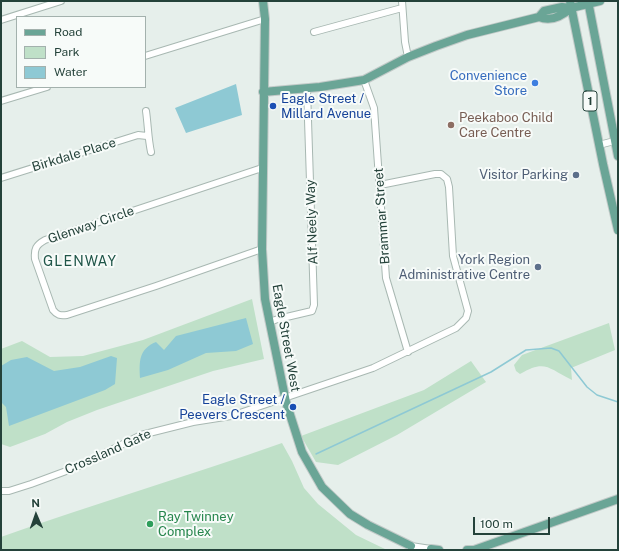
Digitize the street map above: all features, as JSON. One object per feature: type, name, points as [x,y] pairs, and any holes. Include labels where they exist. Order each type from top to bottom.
[{"type":"main road","name":"Eagle Street West","points":[[263,1],[265,19],[262,249],[265,299],[285,398],[302,452],[322,487],[350,514],[368,526],[411,548]]},
{"type":"main road","points":[[263,92],[307,89],[364,80],[408,57],[467,36],[539,16],[546,20],[563,15],[570,5],[600,1]]},
{"type":"main road","name":"1","points":[[588,3],[618,156]]},
{"type":"main road","name":"1","points":[[570,5],[618,230]]},
{"type":"main road","points":[[466,550],[474,550],[618,499]]},
{"type":"street","points":[[1,20],[60,1]]},
{"type":"street","points":[[314,32],[402,4],[408,57]]},
{"type":"street","points":[[146,56],[265,19]]},
{"type":"street","name":"Brammar Street","points":[[364,80],[374,108],[386,278],[408,352]]},
{"type":"street","points":[[1,101],[44,88]]},
{"type":"street","name":"Alf Neely Way","points":[[269,322],[312,311],[314,305],[307,89]]},
{"type":"street","points":[[146,111],[148,125],[147,136],[151,152]]},
{"type":"street","name":"Birkdale Place","points":[[1,178],[138,135],[147,136]]},
{"type":"street","points":[[599,145],[616,141]]},
{"type":"street","name":"Glenway Circle","points":[[262,168],[44,240],[37,245],[34,252],[35,259],[53,310],[61,316],[107,302],[262,249]]},
{"type":"street","name":"Crossland Gate","points":[[1,491],[9,491],[77,467],[141,435],[193,422],[231,416],[373,368],[456,328],[466,318],[468,311],[453,256],[449,187],[447,179],[441,174],[428,175],[380,185]]},
{"type":"street","name":"Eagle Street West","points":[[411,548],[435,549]]},
{"type":"green space","points":[[252,299],[264,359],[213,371],[97,410],[67,422],[45,434],[10,447],[1,444],[1,349],[22,341],[50,357],[83,356],[143,340]]},
{"type":"green space","points":[[609,323],[615,350],[571,368],[572,380],[552,369],[541,366],[528,369],[520,374],[516,371],[514,365],[522,355]]},
{"type":"green space","points":[[471,361],[486,382],[397,435],[338,465],[316,462],[301,436],[424,390]]},
{"type":"green space","points":[[282,443],[304,488],[318,504],[356,535],[387,550],[1,550],[1,537]]},
{"type":"water","points":[[236,84],[242,115],[186,133],[175,108]]},
{"type":"water","points":[[246,318],[253,344],[236,351],[206,353],[168,370],[140,378],[141,356],[150,345],[156,342],[164,350],[176,336]]},
{"type":"water","points":[[111,356],[117,358],[115,384],[105,390],[9,426],[6,407],[1,402],[1,366],[11,360],[27,357],[54,371],[80,367]]},
{"type":"waterway","points":[[316,454],[491,372],[526,350],[551,348],[559,351],[587,387],[597,395],[618,402]]},
{"type":"place","name":"Convenience Store","points":[[535,83]]},
{"type":"place","name":"Eagle Street / Millard Avenue","points":[[273,106]]},
{"type":"place","name":"Peekaboo Child Care Centre","points":[[451,125]]},
{"type":"place","name":"Visitor Parking","points":[[576,175]]},
{"type":"place","name":"York Region Administrative Centre","points":[[538,267]]},
{"type":"place","name":"Eagle Street / Peevers Crescent","points":[[293,407]]},
{"type":"place","name":"Ray Twinney Complex","points":[[150,524]]},
{"type":"district","name":"GLENWAY","points":[[80,262]]}]
